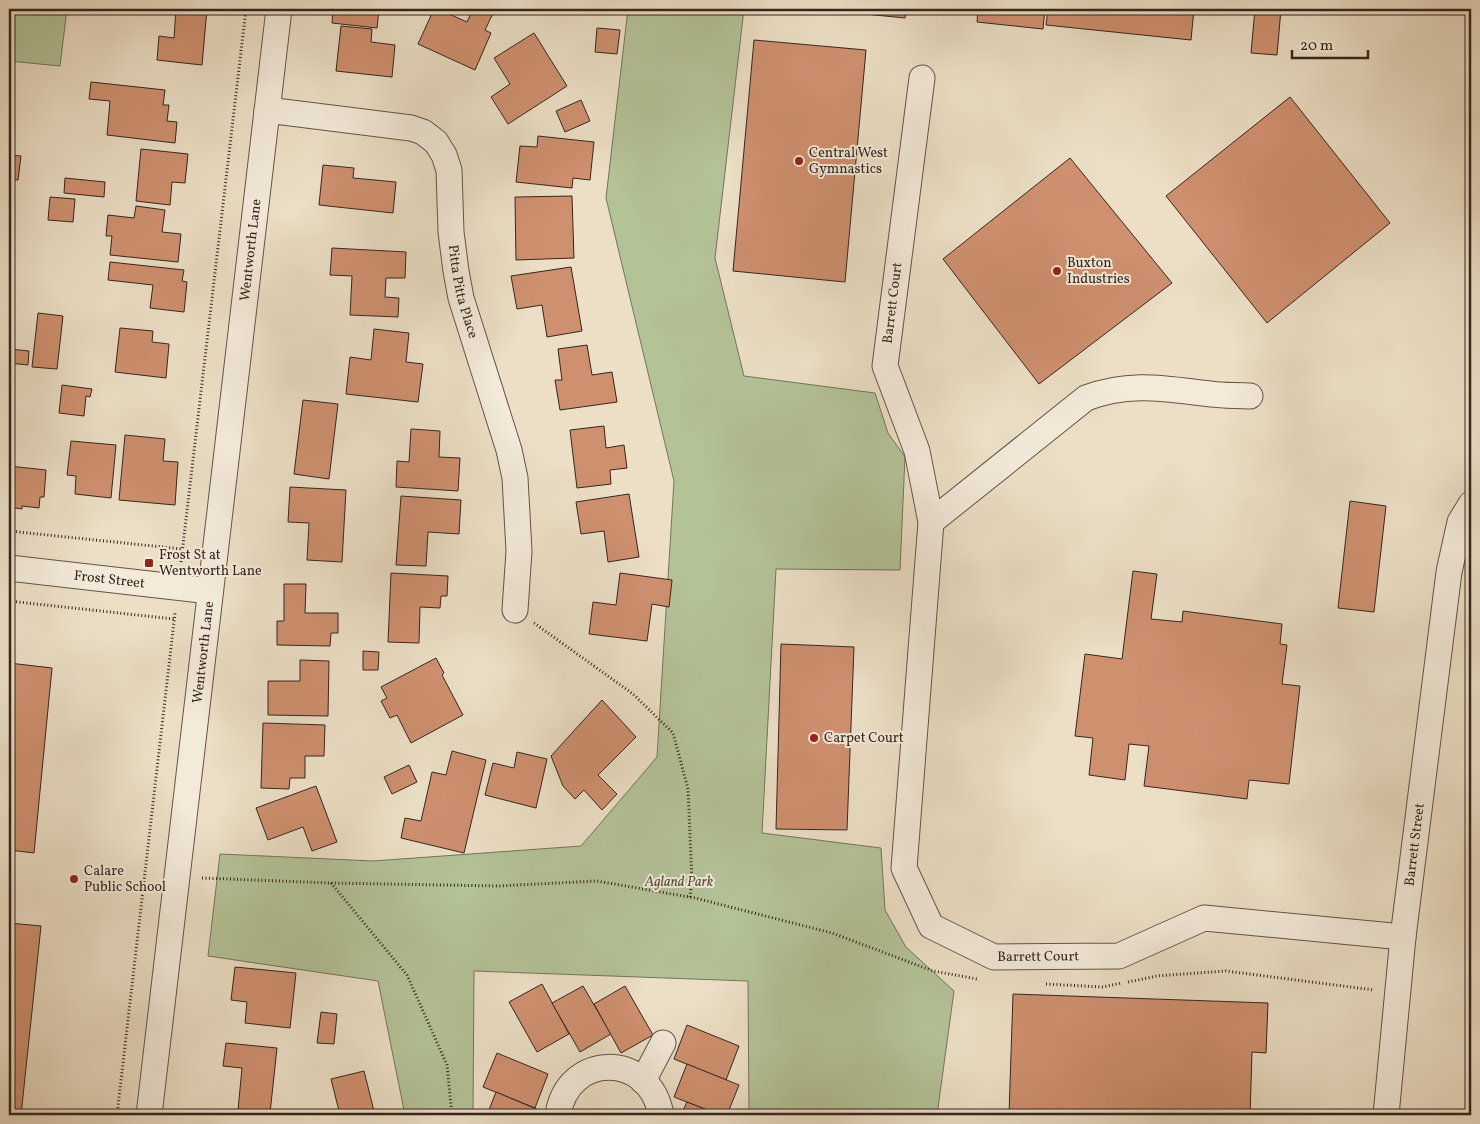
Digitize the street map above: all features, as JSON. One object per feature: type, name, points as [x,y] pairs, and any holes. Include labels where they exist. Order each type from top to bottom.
[{"type":"street","name":"Wentworth Lane","points":[[149,1115],[279,9]]},
{"type":"street","name":"Barrett Court","points":[[922,78],[885,366],[917,450],[931,522],[904,868],[931,926],[994,957],[1119,956],[1204,918],[1403,937]]},
{"type":"street","name":"Pitta Pitta Place","points":[[267,110],[411,128],[423,132],[436,142],[444,156],[449,170],[451,232],[461,298],[509,450],[515,478],[519,551],[515,610]]},
{"type":"street","points":[[931,522],[1086,398],[1109,390],[1137,387],[1213,395],[1250,396]]},
{"type":"street","name":"Barrett Street","points":[[1386,1115],[1403,937],[1449,572],[1460,522],[1471,504]]},
{"type":"street","points":[[1449,572],[1471,559]]},
{"type":"street","name":"Frost Street","points":[[9,568],[210,591]]},
{"type":"street","points":[[643,1081],[663,1043]]},
{"type":"street","points":[[558,1115],[559,1105],[566,1090],[577,1078],[591,1070],[608,1067],[624,1069],[639,1076],[651,1088],[658,1102],[661,1115]]},
{"type":"path","points":[[9,531],[182,548]]},
{"type":"path","points":[[9,601],[174,619]]},
{"type":"path","points":[[515,610],[633,694],[673,733],[688,789],[692,881],[690,898]]},
{"type":"path","points":[[177,878],[498,886],[597,881],[690,898],[832,934],[933,971],[986,980]]},
{"type":"path","points":[[331,883],[407,975],[447,1065],[452,1115]]},
{"type":"path","points":[[1044,984],[1103,987],[1157,976],[1226,971],[1398,993]]},
{"type":"green space","points":[[9,9],[67,9],[60,66],[9,61]]},
{"type":"green space","name":"Agland Park","points":[[628,9],[744,9],[715,258],[744,376],[875,393],[888,433],[905,457],[900,570],[776,569],[762,833],[881,848],[885,910],[906,947],[954,991],[937,1115],[749,1115],[748,981],[474,971],[473,1115],[405,1115],[378,981],[208,956],[220,854],[373,861],[581,846],[657,757],[674,481],[606,198]]},
{"type":"building","points":[[176,9],[207,9],[202,65],[157,60],[159,36],[174,38]]},
{"type":"building","points":[[333,9],[379,9],[377,28],[332,23]]},
{"type":"building","points":[[434,9],[467,22],[473,9],[495,9],[485,30],[491,33],[475,70],[418,44]]},
{"type":"building","points":[[866,9],[906,9],[905,18],[865,14]]},
{"type":"building","points":[[978,9],[1045,9],[1043,29],[977,22]]},
{"type":"building","points":[[1048,9],[1194,9],[1191,40],[1046,25]]},
{"type":"building","points":[[1255,9],[1281,9],[1277,55],[1251,53]]},
{"type":"building","points":[[341,26],[372,29],[371,42],[395,45],[392,77],[336,71]]},
{"type":"building","points":[[597,28],[620,30],[617,54],[595,52]]},
{"type":"building","points":[[534,33],[567,86],[508,124],[491,97],[510,84],[494,58]]},
{"type":"building","name":"Central West Gymnastics","points":[[754,40],[866,50],[845,282],[733,271]]},
{"type":"building","points":[[91,82],[165,90],[163,105],[169,105],[167,121],[177,122],[175,143],[107,135],[110,101],[89,99]]},
{"type":"building","points":[[1290,97],[1390,223],[1267,323],[1166,196]]},
{"type":"building","points":[[581,100],[590,121],[565,132],[556,111]]},
{"type":"building","points":[[538,136],[594,142],[590,180],[573,178],[572,188],[516,182],[520,146],[537,147]]},
{"type":"building","points":[[141,149],[188,154],[185,183],[172,182],[170,205],[136,201]]},
{"type":"building","points":[[9,155],[21,156],[18,180],[9,179]]},
{"type":"building","name":"Buxton Industries","points":[[1070,158],[1172,283],[1039,384],[943,259]]},
{"type":"building","points":[[323,165],[354,168],[353,178],[396,182],[393,213],[319,205]]},
{"type":"building","points":[[65,178],[105,182],[104,197],[64,193]]},
{"type":"building","points":[[572,196],[574,258],[516,260],[515,197]]},
{"type":"building","points":[[50,197],[75,199],[73,222],[48,220]]},
{"type":"building","points":[[136,206],[165,210],[162,232],[181,234],[178,262],[110,255],[112,236],[106,236],[108,215],[134,218]]},
{"type":"building","points":[[332,248],[406,252],[405,278],[386,278],[385,297],[399,298],[398,317],[350,315],[352,276],[330,275]]},
{"type":"building","points":[[110,262],[184,270],[182,281],[187,282],[184,312],[150,308],[153,285],[108,280]]},
{"type":"building","points":[[571,267],[582,331],[547,337],[542,305],[517,309],[511,276]]},
{"type":"building","points":[[38,313],[63,316],[57,369],[32,367]]},
{"type":"building","points":[[120,328],[153,331],[152,342],[169,344],[166,378],[115,372]]},
{"type":"building","points":[[374,329],[409,333],[406,362],[423,364],[418,402],[346,394],[350,357],[371,360]]},
{"type":"building","points":[[587,345],[592,375],[612,372],[617,402],[560,410],[555,380],[562,380],[558,349]]},
{"type":"building","points":[[9,349],[29,351],[28,365],[9,363]]},
{"type":"building","points":[[62,385],[92,389],[90,397],[86,396],[84,416],[59,413]]},
{"type":"building","points":[[303,400],[338,404],[329,479],[294,474]]},
{"type":"building","points":[[604,426],[606,448],[624,445],[627,468],[610,470],[611,484],[577,488],[570,430]]},
{"type":"building","points":[[411,429],[440,431],[439,457],[460,458],[458,491],[396,487],[397,461],[409,462]]},
{"type":"building","points":[[125,435],[165,439],[163,461],[178,462],[175,505],[119,500]]},
{"type":"building","points":[[71,441],[116,445],[111,498],[75,494],[76,476],[67,475]]},
{"type":"building","points":[[9,466],[46,470],[44,497],[40,497],[39,508],[22,506],[22,509],[9,507]]},
{"type":"building","points":[[290,487],[346,490],[342,562],[307,560],[309,523],[288,522]]},
{"type":"building","points":[[629,494],[639,557],[608,562],[604,531],[581,534],[576,502]]},
{"type":"building","points":[[401,496],[461,500],[459,534],[428,532],[426,566],[396,565]]},
{"type":"building","points":[[1350,501],[1386,506],[1374,612],[1338,608]]},
{"type":"building","points":[[1133,571],[1157,574],[1151,619],[1182,622],[1183,611],[1282,624],[1280,644],[1287,645],[1282,684],[1300,686],[1289,784],[1249,780],[1247,799],[1144,786],[1149,746],[1129,744],[1125,780],[1089,775],[1093,738],[1075,736],[1085,654],[1122,659]]},
{"type":"building","points":[[391,573],[448,576],[447,596],[441,596],[440,608],[420,607],[419,643],[388,642]]},
{"type":"building","points":[[620,573],[672,580],[669,607],[652,604],[647,641],[589,634],[593,602],[616,605]]},
{"type":"building","points":[[284,584],[306,584],[305,613],[338,613],[338,633],[331,633],[330,646],[277,645],[277,621],[284,621]]},
{"type":"building","name":"Carpet Court","points":[[781,644],[854,647],[847,830],[776,829]]},
{"type":"building","points":[[363,651],[379,652],[378,670],[363,670]]},
{"type":"building","points":[[436,658],[444,673],[442,675],[463,715],[411,743],[397,715],[390,718],[381,701],[387,698],[381,687]]},
{"type":"building","points":[[300,660],[329,661],[328,716],[268,715],[268,681],[300,681]]},
{"type":"building","points":[[9,663],[52,668],[34,853],[9,850]]},
{"type":"building","points":[[602,700],[636,737],[598,775],[617,794],[602,810],[584,790],[575,799],[563,786],[551,756]]},
{"type":"building","points":[[263,723],[325,725],[324,756],[305,756],[305,778],[290,778],[289,789],[261,788]]},
{"type":"building","points":[[452,751],[486,760],[464,853],[401,838],[405,818],[421,821],[432,772],[446,775]]},
{"type":"building","points":[[517,752],[547,759],[536,808],[485,795],[493,763],[514,768]]},
{"type":"building","points":[[409,765],[417,782],[392,794],[384,777]]},
{"type":"building","points":[[316,786],[337,842],[312,851],[303,827],[268,840],[256,808]]},
{"type":"building","points":[[9,923],[41,926],[21,1115],[9,1115]]},
{"type":"building","points":[[235,967],[296,973],[290,1028],[245,1023],[247,1002],[231,1000]]},
{"type":"building","points":[[542,984],[569,1034],[537,1052],[509,1002]]},
{"type":"building","points":[[583,986],[611,1034],[580,1052],[552,1003]]},
{"type":"building","points":[[625,986],[653,1035],[621,1053],[594,1004]]},
{"type":"building","points":[[1013,994],[1268,1003],[1266,1053],[1252,1052],[1250,1115],[1009,1115]]},
{"type":"building","points":[[321,1012],[337,1014],[334,1044],[317,1043]]},
{"type":"building","points":[[687,1025],[739,1046],[726,1080],[674,1059]]},
{"type":"building","points":[[226,1043],[277,1048],[270,1113],[238,1110],[242,1068],[223,1066]]},
{"type":"building","points":[[497,1053],[548,1074],[535,1108],[483,1087]]},
{"type":"building","points":[[687,1064],[739,1085],[727,1115],[720,1115],[674,1097]]},
{"type":"building","points":[[364,1071],[375,1115],[340,1115],[331,1079]]},
{"type":"building","points":[[496,1092],[548,1114],[548,1115],[487,1115]]},
{"type":"building","points":[[687,1102],[720,1115],[681,1115]]},
{"type":"place","name":"Central West Gymnastics","points":[[799,161]]},
{"type":"place","name":"Buxton Industries","points":[[1057,271]]},
{"type":"place","name":"Frost St at Wentworth Lane","points":[[149,563]]},
{"type":"place","name":"Carpet Court","points":[[814,738]]},
{"type":"place","name":"Calare Public School","points":[[74,879]]}]
